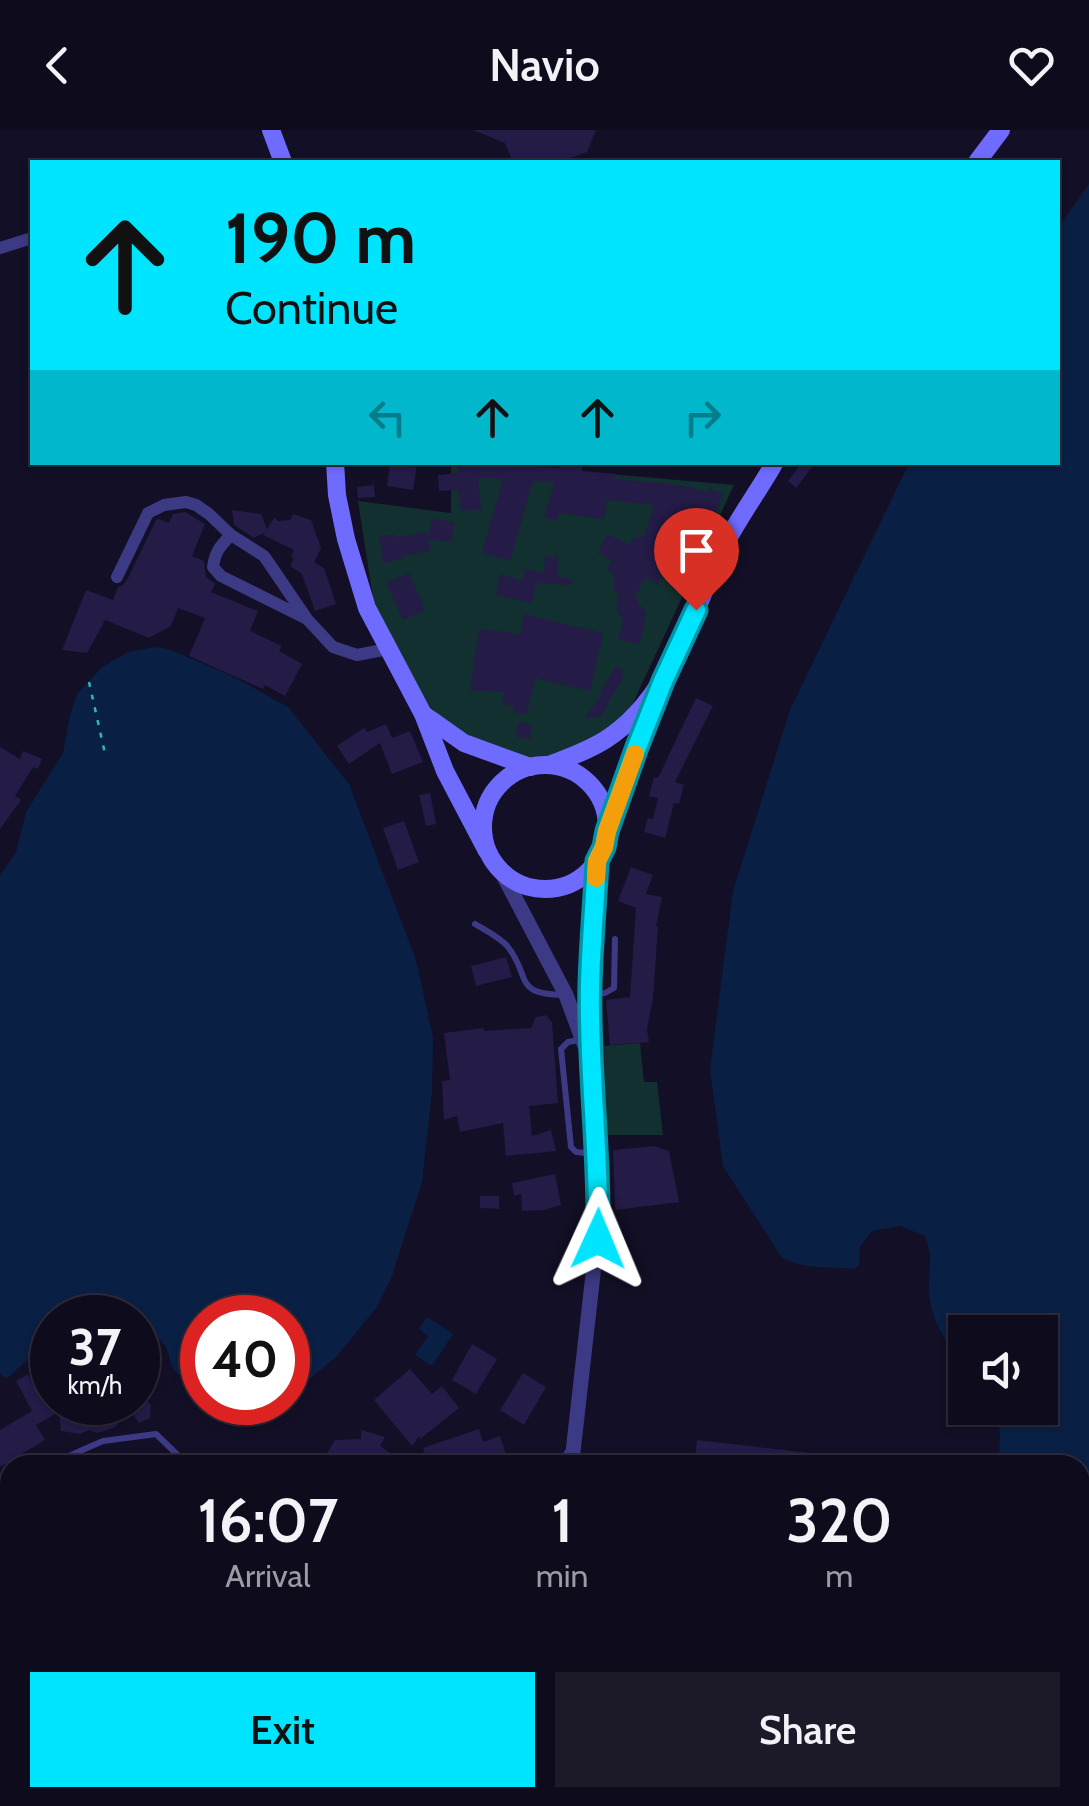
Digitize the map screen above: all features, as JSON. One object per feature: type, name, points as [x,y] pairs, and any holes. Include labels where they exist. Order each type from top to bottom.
[{"type":"main road","points":[[271,130],[278,160]]},
{"type":"main road","points":[[978,160],[1000,130]]},
{"type":"main road","points":[[335,465],[346,539],[367,608],[423,714],[444,771],[500,870],[518,884],[540,890],[562,887],[582,878],[597,861],[663,681],[728,538],[773,465]]},
{"type":"main road","points":[[487,851],[484,816],[500,784],[514,774],[576,755],[607,739],[623,727],[663,681]]},
{"type":"main road","points":[[423,714],[464,744],[572,772],[591,786],[604,807],[607,831]]},
{"type":"street","points":[[0,248],[30,239]]},
{"type":"street","points":[[117,576],[148,513],[164,504],[186,502],[209,514],[230,536],[264,556],[307,619],[334,647],[350,654],[388,648]]},
{"type":"street","points":[[230,536],[214,557],[213,567],[221,576],[307,619]]},
{"type":"street","points":[[573,1455],[598,1213],[590,990],[597,861]]},
{"type":"street","points":[[500,870],[566,995],[592,1065]]},
{"type":"street","points":[[566,995],[590,990]]},
{"type":"lane","points":[[474,924],[508,946],[526,985],[542,994],[566,995]]},
{"type":"lane","points":[[590,990],[605,993],[614,988],[616,939]]},
{"type":"lane","points":[[582,1040],[568,1042],[561,1049],[571,1147],[576,1152],[597,1154]]},
{"type":"lane","points":[[72,1455],[103,1441],[156,1434],[178,1455]]},
{"type":"path","points":[[89,682],[106,758]]},
{"type":"green space","points":[[451,465],[507,465],[734,485],[617,738],[535,763],[461,738],[415,691],[375,611],[358,501],[451,513]]},
{"type":"green space","points":[[640,1043],[644,1082],[657,1082],[663,1135],[607,1135],[604,1046]]},
{"type":"water","points":[[1089,184],[1089,1455],[999,1455],[998,1425],[1058,1425],[1058,1315],[948,1315],[948,1342],[934,1317],[929,1296],[930,1255],[925,1236],[900,1226],[872,1231],[860,1246],[859,1265],[854,1269],[809,1266],[782,1258],[723,1166],[710,1069],[733,891],[790,710],[908,465],[1060,465],[1060,225]]},
{"type":"water","points":[[156,647],[171,650],[232,676],[288,707],[349,784],[416,960],[433,1038],[432,1092],[422,1182],[392,1276],[377,1307],[336,1357],[310,1379],[310,1295],[180,1295],[180,1375],[160,1340],[160,1295],[30,1295],[30,1357],[10,1376],[0,1374],[0,876],[16,852],[26,812],[63,753],[77,694],[102,667],[128,652]]},
{"type":"water","points":[[427,1317],[453,1334],[432,1366],[415,1355],[428,1336],[419,1329]]},
{"type":"building","points":[[473,130],[596,130],[587,152],[565,160],[512,160],[505,143]]},
{"type":"building","points":[[390,465],[417,465],[413,490],[387,486]]},
{"type":"building","points":[[457,465],[582,465],[582,471],[616,474],[615,479],[657,482],[708,493],[709,489],[723,494],[712,524],[686,516],[673,541],[664,540],[655,558],[667,565],[658,585],[645,577],[635,598],[646,613],[640,644],[618,640],[623,621],[616,606],[620,596],[614,589],[614,574],[607,571],[612,561],[598,553],[607,534],[630,545],[633,538],[644,536],[652,505],[607,500],[604,519],[559,513],[556,521],[544,517],[555,482],[533,481],[510,561],[482,553],[503,479],[478,478],[481,509],[461,511],[459,490],[439,491],[438,475],[458,473]]},
{"type":"building","points":[[800,465],[814,465],[796,488],[788,481]]},
{"type":"building","points":[[374,485],[375,497],[358,498],[357,487]]},
{"type":"building","points":[[232,510],[261,514],[267,529],[274,518],[290,520],[293,514],[311,520],[321,548],[314,562],[324,568],[336,604],[315,611],[302,574],[290,566],[294,550],[263,535],[265,532],[254,538],[234,524]]},
{"type":"building","points":[[185,512],[205,524],[192,556],[204,561],[206,577],[215,584],[211,592],[258,611],[250,631],[282,646],[279,651],[302,664],[285,696],[189,656],[205,618],[178,608],[171,626],[149,638],[105,620],[87,653],[62,650],[86,590],[113,600],[156,520],[169,523],[173,514]]},
{"type":"building","points":[[431,519],[454,522],[451,542],[428,539]]},
{"type":"building","points":[[427,532],[430,551],[383,563],[379,536]]},
{"type":"building","points":[[545,556],[558,557],[557,576],[572,579],[571,585],[536,583],[532,603],[496,595],[500,574],[522,581],[526,569],[544,573]]},
{"type":"building","points":[[409,573],[425,610],[403,620],[386,582]]},
{"type":"building","points":[[524,614],[603,633],[590,691],[535,678],[527,714],[513,712],[514,706],[502,704],[504,692],[470,690],[479,629],[520,634]]},
{"type":"building","points":[[615,667],[624,671],[623,678],[600,717],[585,718],[602,694]]},
{"type":"building","points":[[696,698],[713,706],[675,782],[684,785],[679,804],[674,803],[665,838],[644,832],[648,818],[653,819],[658,798],[649,796],[654,777],[658,778]]},
{"type":"building","points":[[519,722],[532,725],[530,739],[516,737]]},
{"type":"building","points":[[386,724],[392,738],[410,731],[423,762],[392,774],[380,743],[349,764],[337,746],[364,728],[367,732]]},
{"type":"building","points":[[0,747],[20,759],[23,751],[42,759],[15,796],[21,800],[0,829]]},
{"type":"building","points":[[430,793],[436,824],[426,826],[419,795]]},
{"type":"building","points":[[404,821],[419,862],[398,870],[383,828]]},
{"type":"building","points":[[631,867],[653,875],[646,894],[662,897],[656,927],[649,1042],[610,1045],[606,1000],[630,997],[636,908],[618,901]]},
{"type":"building","points":[[506,957],[512,977],[476,986],[471,966]]},
{"type":"building","points":[[546,1015],[552,1022],[558,1103],[529,1106],[532,1136],[551,1130],[556,1151],[506,1156],[503,1123],[460,1132],[457,1116],[444,1120],[442,1081],[450,1080],[444,1033],[531,1028],[536,1017]]},
{"type":"building","points":[[654,1146],[669,1151],[679,1202],[615,1210],[613,1150]]},
{"type":"building","points":[[555,1174],[561,1205],[522,1211],[521,1194],[514,1196],[512,1183]]},
{"type":"building","points":[[480,1196],[499,1196],[499,1209],[480,1208]]},
{"type":"building","points":[[472,1344],[497,1359],[476,1394],[452,1380]]},
{"type":"building","points":[[410,1369],[432,1394],[442,1386],[459,1408],[420,1439],[419,1436],[412,1446],[374,1400]]},
{"type":"building","points":[[523,1373],[546,1387],[524,1425],[500,1410]]},
{"type":"building","points":[[28,1374],[30,1407],[16,1381]]},
{"type":"building","points":[[30,1412],[30,1425],[36,1425],[45,1440],[20,1455],[0,1455],[0,1430]]},
{"type":"building","points":[[60,1425],[117,1425],[97,1433],[89,1430],[80,1434],[61,1431]]},
{"type":"building","points":[[479,1429],[483,1442],[500,1436],[506,1455],[425,1455],[423,1448]]},
{"type":"building","points":[[361,1430],[385,1437],[380,1446],[393,1455],[326,1455],[335,1440],[361,1439]]},
{"type":"building","points":[[697,1440],[829,1455],[695,1455]]},
{"type":"slow traffic","points":[[596,878],[597,861],[635,754]]},
{"type":"route","points":[[598,1239],[590,985],[597,861],[663,681],[696,610]]}]
